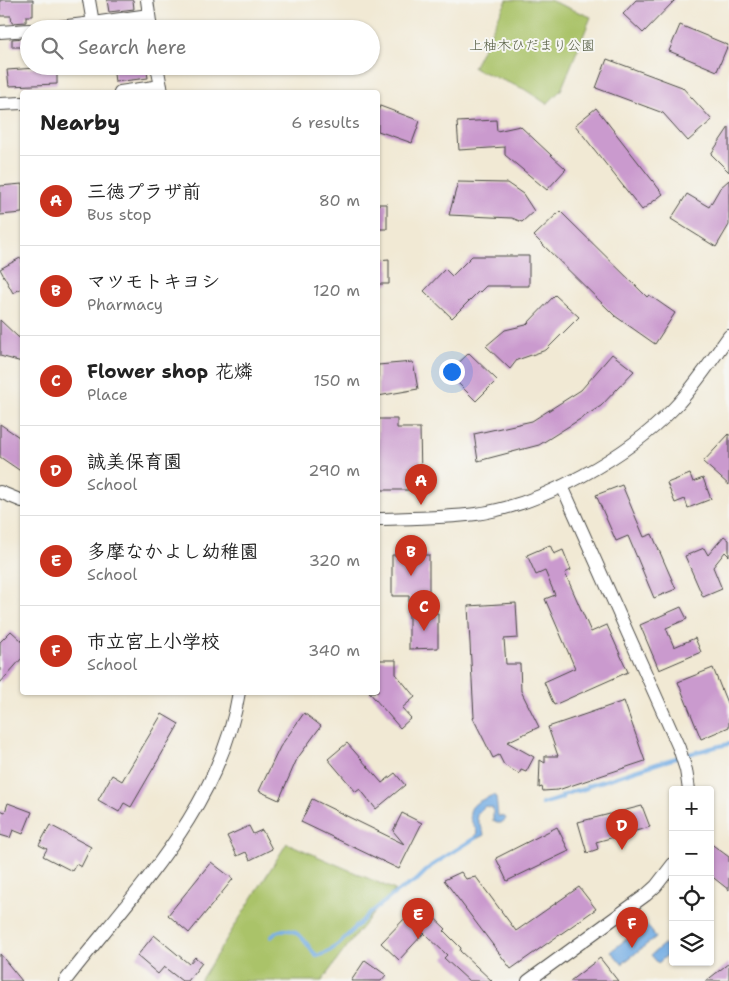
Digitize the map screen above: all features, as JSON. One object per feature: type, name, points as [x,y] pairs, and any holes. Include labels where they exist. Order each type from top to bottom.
[{"type":"street","points":[[89,0],[92,20]]},
{"type":"street","points":[[147,0],[150,20]]},
{"type":"street","points":[[117,20],[149,16]]},
{"type":"street","points":[[0,32],[20,31]]},
{"type":"street","points":[[147,90],[161,89],[159,75]]},
{"type":"street","points":[[0,104],[20,102]]},
{"type":"street","points":[[380,518],[478,514],[509,506],[562,486],[605,463],[644,435],[673,409],[695,385],[726,340]]},
{"type":"street","points":[[562,486],[683,759],[689,786]]},
{"type":"street","points":[[0,492],[20,500]]},
{"type":"street","points":[[65,981],[164,856],[207,790],[224,752],[238,695]]},
{"type":"street","points":[[528,981],[646,895],[669,869]]},
{"type":"green space","name":"上柚木ひだまり公園","points":[[507,0],[549,0],[591,17],[561,90],[547,104],[524,89],[473,68]]},
{"type":"green space","points":[[287,843],[395,890],[366,923],[322,981],[200,981]]},
{"type":"water","points":[[493,795],[496,797],[498,816],[505,817],[506,819],[501,823],[493,821],[493,808],[485,806],[477,814],[484,835],[476,839],[474,836],[477,833],[470,817],[471,808]]},
{"type":"water","points":[[646,924],[656,937],[622,964],[611,951]]},
{"type":"water","points":[[664,944],[669,950],[669,954],[658,963],[651,955]]},
{"type":"building","points":[[0,0],[33,0],[33,16],[26,16],[26,20],[12,23],[11,16],[0,16]]},
{"type":"building","points":[[107,0],[133,0],[134,9],[109,12]]},
{"type":"building","points":[[636,0],[675,0],[643,33],[623,14]]},
{"type":"building","points":[[680,25],[728,45],[717,71],[669,51]]},
{"type":"building","points":[[20,38],[20,47],[12,47],[12,39]]},
{"type":"building","points":[[607,59],[682,87],[712,120],[688,141],[663,113],[596,88]]},
{"type":"building","points":[[20,69],[20,75],[57,75],[57,84],[9,86],[7,70]]},
{"type":"building","points":[[114,75],[148,75],[148,78],[115,82]]},
{"type":"building","points":[[380,106],[420,121],[412,143],[380,132]]},
{"type":"building","points":[[596,108],[663,194],[642,210],[575,125]]},
{"type":"building","points":[[496,120],[497,131],[520,126],[566,169],[547,190],[505,155],[505,147],[459,150],[457,122]]},
{"type":"building","points":[[729,127],[729,172],[711,154]]},
{"type":"building","points":[[729,180],[729,225],[716,247],[671,219],[687,194],[709,207],[720,188]]},
{"type":"building","points":[[458,182],[507,183],[523,194],[534,211],[522,222],[512,218],[449,215]]},
{"type":"building","points":[[20,184],[20,213],[0,215],[0,186]]},
{"type":"building","points":[[380,204],[387,204],[387,229],[380,229]]},
{"type":"building","points":[[560,211],[647,297],[649,295],[675,313],[655,344],[615,316],[534,236]]},
{"type":"building","points":[[472,256],[529,256],[529,286],[486,286],[452,318],[424,291],[445,269],[452,276]]},
{"type":"building","points":[[20,258],[20,289],[13,293],[0,269]]},
{"type":"building","points":[[389,259],[389,284],[380,284],[380,260]]},
{"type":"building","points":[[555,295],[579,317],[546,350],[517,360],[510,369],[486,346],[505,330],[526,325]]},
{"type":"building","points":[[0,320],[20,338],[20,361],[0,356]]},
{"type":"building","points":[[469,353],[497,380],[476,401],[448,373]]},
{"type":"building","points":[[612,354],[634,371],[601,406],[539,445],[478,461],[474,434],[532,421],[581,390]]},
{"type":"building","points":[[413,362],[418,389],[380,396],[380,365]]},
{"type":"building","points":[[380,419],[397,419],[397,428],[420,428],[421,477],[411,477],[411,490],[380,490]]},
{"type":"building","points":[[0,424],[20,438],[20,471],[0,457]]},
{"type":"building","points":[[729,434],[729,485],[703,462]]},
{"type":"building","points":[[690,474],[693,482],[703,478],[711,499],[688,508],[685,499],[675,503],[667,483]]},
{"type":"building","points":[[622,485],[644,537],[652,534],[676,589],[654,598],[628,536],[616,541],[596,495]]},
{"type":"building","points":[[724,536],[729,540],[729,556],[725,552],[713,567],[722,589],[703,597],[685,556],[704,548],[708,555]]},
{"type":"building","points":[[550,545],[554,554],[563,550],[571,570],[565,573],[591,632],[607,625],[628,672],[554,705],[544,682],[575,668],[545,599],[555,595],[545,571],[536,575],[527,555]]},
{"type":"building","points":[[392,555],[429,555],[429,613],[438,613],[438,648],[409,649],[409,596],[392,596]]},
{"type":"building","points":[[516,603],[518,638],[504,639],[506,664],[520,664],[521,691],[539,727],[507,742],[534,757],[526,772],[521,770],[519,774],[504,765],[499,755],[493,758],[473,718],[468,606]]},
{"type":"building","points":[[681,607],[687,619],[666,628],[674,647],[695,638],[701,652],[659,670],[640,625]]},
{"type":"building","points":[[11,631],[20,639],[20,660],[0,683],[0,642]]},
{"type":"building","points":[[380,660],[396,660],[396,674],[415,697],[402,708],[411,718],[400,728],[372,695],[380,695]]},
{"type":"building","points":[[713,668],[729,708],[729,727],[701,739],[678,682]]},
{"type":"building","points":[[624,701],[645,761],[558,790],[543,791],[542,787],[539,788],[540,760],[545,763],[545,756],[558,756],[548,727]]},
{"type":"building","points":[[304,713],[321,726],[297,759],[279,800],[259,791],[280,747]]},
{"type":"building","points":[[162,714],[179,724],[131,807],[124,803],[119,812],[98,800],[112,775],[122,781]]},
{"type":"building","points":[[347,743],[382,783],[395,773],[405,785],[376,809],[360,789],[356,792],[328,759]]},
{"type":"building","points":[[312,799],[404,844],[393,831],[402,813],[422,823],[399,869],[301,822]]},
{"type":"building","points":[[8,803],[32,812],[23,834],[13,830],[10,838],[0,835],[0,810],[5,812]]},
{"type":"building","points":[[642,806],[650,827],[596,842],[598,849],[587,853],[578,822]]},
{"type":"building","points":[[50,825],[91,847],[81,867],[76,864],[72,871],[43,856],[47,849],[39,845]]},
{"type":"building","points":[[249,826],[253,834],[262,830],[272,849],[250,860],[246,852],[237,856],[227,836]]},
{"type":"building","points":[[557,827],[569,851],[507,881],[496,858]]},
{"type":"building","points":[[714,846],[729,857],[729,890],[714,878]]},
{"type":"building","points":[[211,862],[233,879],[189,933],[168,915]]},
{"type":"building","points":[[461,872],[466,879],[476,877],[516,931],[579,887],[596,909],[511,969],[444,880]]},
{"type":"building","points":[[422,906],[446,929],[444,931],[461,948],[460,951],[492,981],[469,981],[444,958],[447,955],[424,933],[399,960],[381,943],[409,914],[412,917]]},
{"type":"building","points":[[154,935],[189,964],[195,957],[202,963],[188,981],[182,981],[164,967],[158,974],[137,956]]},
{"type":"building","points":[[0,954],[22,981],[0,981]]},
{"type":"building","points":[[600,958],[618,981],[570,981]]},
{"type":"building","points":[[365,960],[386,975],[381,981],[351,981]]},
{"type":"building","points":[[729,963],[729,981],[706,981]]},
{"type":"waterway","points":[[542,804],[562,798],[562,796],[587,788],[587,786],[675,758],[729,744]]},
{"type":"waterway","points":[[271,937],[281,931],[290,930],[299,935],[316,955],[326,953],[338,945],[369,914],[398,891],[417,880],[431,866],[475,838]]},
{"type":"place","name":"三徳プラザ前","points":[[421,505]]},
{"type":"place","name":"マツモトキヨシ","points":[[411,576]]},
{"type":"place","name":"Flower shop 花燐","points":[[424,631]]},
{"type":"place","name":"誠美保育園","points":[[622,850]]},
{"type":"place","name":"多摩なかよし幼稚園","points":[[418,939]]},
{"type":"place","name":"市立宮上小学校","points":[[632,948]]}]
